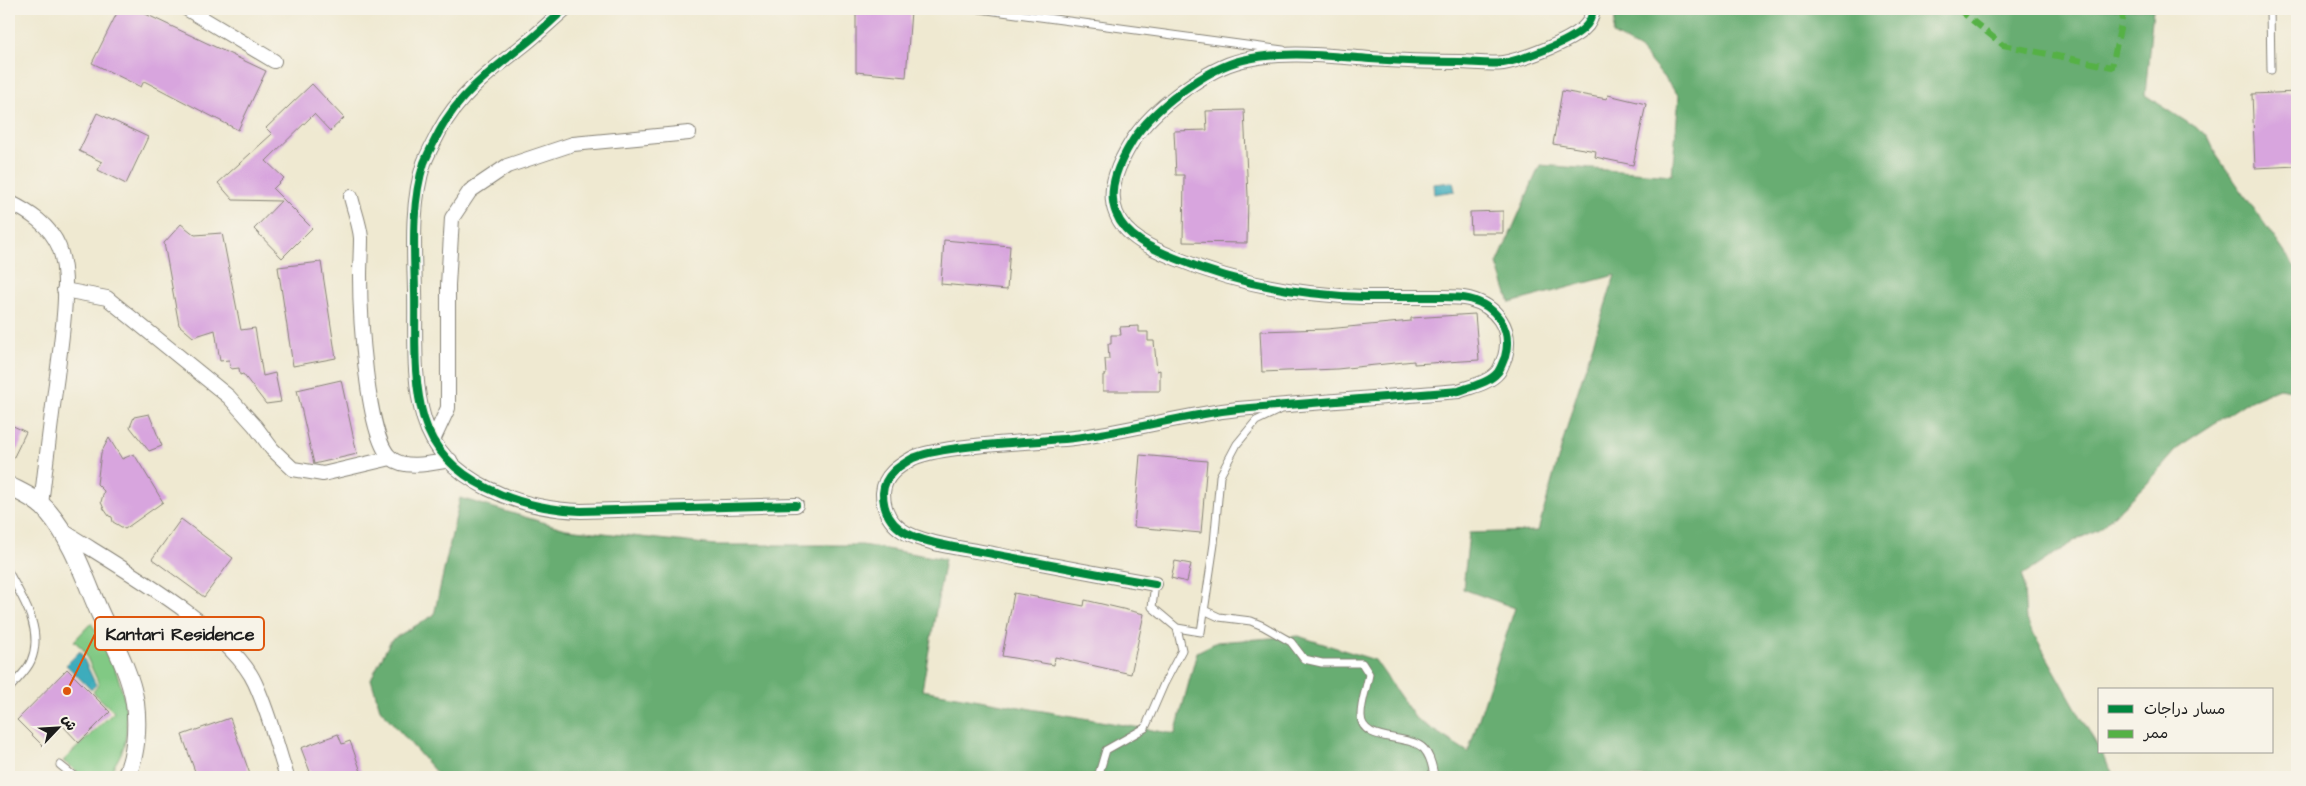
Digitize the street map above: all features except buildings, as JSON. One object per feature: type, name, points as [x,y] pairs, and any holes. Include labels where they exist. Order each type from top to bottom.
[{"type":"street","points":[[187,9],[274,61]]},
{"type":"street","points":[[565,9],[481,78],[457,103],[424,163],[416,211],[415,354],[424,420],[450,460],[477,482],[506,498],[560,511],[796,505]]},
{"type":"street","points":[[1155,584],[954,547],[901,530],[889,519],[883,505],[887,478],[900,466],[930,453],[991,443],[1076,438],[1132,429],[1208,412],[1459,391],[1485,382],[1499,371],[1507,347],[1503,322],[1496,312],[1470,299],[1317,295],[1221,277],[1162,252],[1137,239],[1119,221],[1115,211],[1112,190],[1118,169],[1140,130],[1154,113],[1185,90],[1239,60],[1259,56],[1318,56],[1388,60],[1503,62],[1542,51],[1576,34],[1585,27],[1593,9]]},
{"type":"street","points":[[434,438],[448,408],[448,285],[452,218],[470,191],[508,166],[573,144],[688,132]]},
{"type":"street","points":[[351,197],[361,236],[361,300],[372,417],[381,443],[391,458],[399,463],[414,464],[450,460]]},
{"type":"street","points":[[9,202],[30,214],[51,232],[59,245],[62,258],[63,318],[41,504]]},
{"type":"street","points":[[64,290],[106,298],[229,397],[255,426],[272,449],[293,469],[323,474],[391,458]]},
{"type":"street","points":[[9,486],[41,504],[60,530],[78,563],[124,666],[132,691],[136,719],[131,765],[126,777]]},
{"type":"street","points":[[60,530],[183,610],[231,650],[244,664],[255,683],[287,777]]},
{"type":"lane","points":[[980,9],[1259,46],[1318,56]]},
{"type":"lane","points":[[2270,9],[2271,70]]},
{"type":"lane","points":[[1155,584],[1152,607],[1177,628],[1201,632],[1206,611],[1220,476],[1237,444],[1256,421],[1291,405]]},
{"type":"lane","points":[[9,573],[33,622],[36,644],[31,662],[9,688]]},
{"type":"lane","points":[[1206,611],[1219,617],[1251,621],[1264,626],[1291,642],[1304,659],[1322,664],[1362,664],[1369,674],[1360,716],[1364,726],[1378,734],[1419,745],[1429,757],[1434,777]]},
{"type":"lane","points":[[1098,777],[1106,750],[1145,728],[1164,684],[1182,650],[1177,628]]},
{"type":"lane","points":[[60,765],[75,777]]},
{"type":"green space","points":[[1631,9],[2153,9],[2145,95],[2207,135],[2217,156],[2297,270],[2297,391],[2279,388],[2250,400],[2181,445],[2145,486],[2099,529],[2074,541],[2023,575],[2026,620],[2098,747],[2098,754],[2102,754],[2115,777],[440,777],[380,709],[371,679],[391,640],[434,615],[460,498],[566,529],[715,545],[862,545],[945,559],[922,690],[1175,734],[1197,652],[1217,642],[1298,636],[1375,660],[1416,719],[1468,752],[1515,608],[1463,589],[1469,533],[1538,531],[1572,409],[1615,275],[1510,303],[1497,264],[1540,165],[1672,175],[1679,96],[1640,49],[1613,34],[1616,12]]},
{"type":"green space","points":[[91,623],[106,649],[118,677],[127,720],[124,746],[107,777],[84,777],[63,761],[114,712],[93,692],[99,684],[83,649],[74,641]]},
{"type":"water","points":[[1453,182],[1455,191],[1434,194],[1433,184]]},
{"type":"water","points":[[80,651],[96,685],[91,690],[66,665]]},
{"type":"marked path","points":[[1958,9],[2003,45],[2112,67],[2124,9]]},
{"type":"cycle path","points":[[565,9],[466,94],[447,118],[424,163],[417,194],[414,226],[415,356],[420,404],[424,419],[434,441],[448,460],[466,476],[510,498],[534,505],[581,511],[796,505]]},
{"type":"cycle path","points":[[1155,584],[961,549],[920,539],[900,529],[889,518],[884,504],[883,493],[886,481],[893,472],[913,458],[941,450],[1074,438],[1238,409],[1459,391],[1490,379],[1501,367],[1505,357],[1507,337],[1500,320],[1479,302],[1460,297],[1364,297],[1315,294],[1244,281],[1198,267],[1149,246],[1126,229],[1120,221],[1113,204],[1116,175],[1123,157],[1133,140],[1167,103],[1182,91],[1229,64],[1259,57],[1290,54],[1403,61],[1503,63],[1533,54],[1568,39],[1586,26],[1593,9]]},
{"type":"place","name":"Kantari Residence","points":[[67,691]]}]
